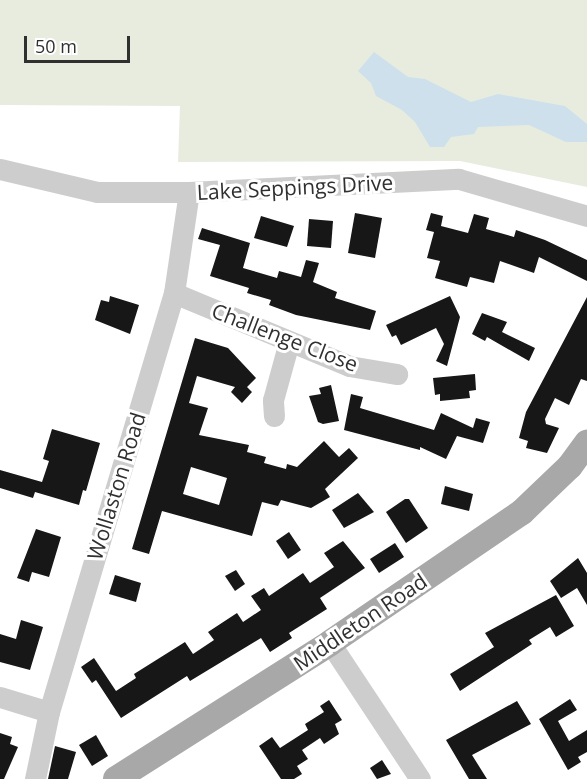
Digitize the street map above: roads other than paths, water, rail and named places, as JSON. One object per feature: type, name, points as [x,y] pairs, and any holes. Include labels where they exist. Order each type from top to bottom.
[{"type":"main road","name":"Middleton Road","points":[[116,779],[330,644],[522,512],[570,466],[587,443]]},
{"type":"street","name":"Lake Seppings Drive","points":[[0,169],[98,192],[189,192],[459,179],[587,216]]},
{"type":"street","name":"Wollaston Road","points":[[34,779],[49,712],[174,293],[189,192]]},
{"type":"street","name":"Challenge Close","points":[[174,293],[349,366],[397,375]]},
{"type":"street","points":[[274,416],[274,391],[289,342]]},
{"type":"street","points":[[330,644],[420,779]]},
{"type":"street","points":[[0,697],[49,712]]},
{"type":"water","points":[[374,52],[408,77],[425,79],[471,102],[498,94],[565,106],[587,124],[587,142],[566,142],[529,125],[478,127],[474,134],[451,137],[444,147],[430,147],[415,122],[402,110],[376,96],[371,83],[358,71]]}]
